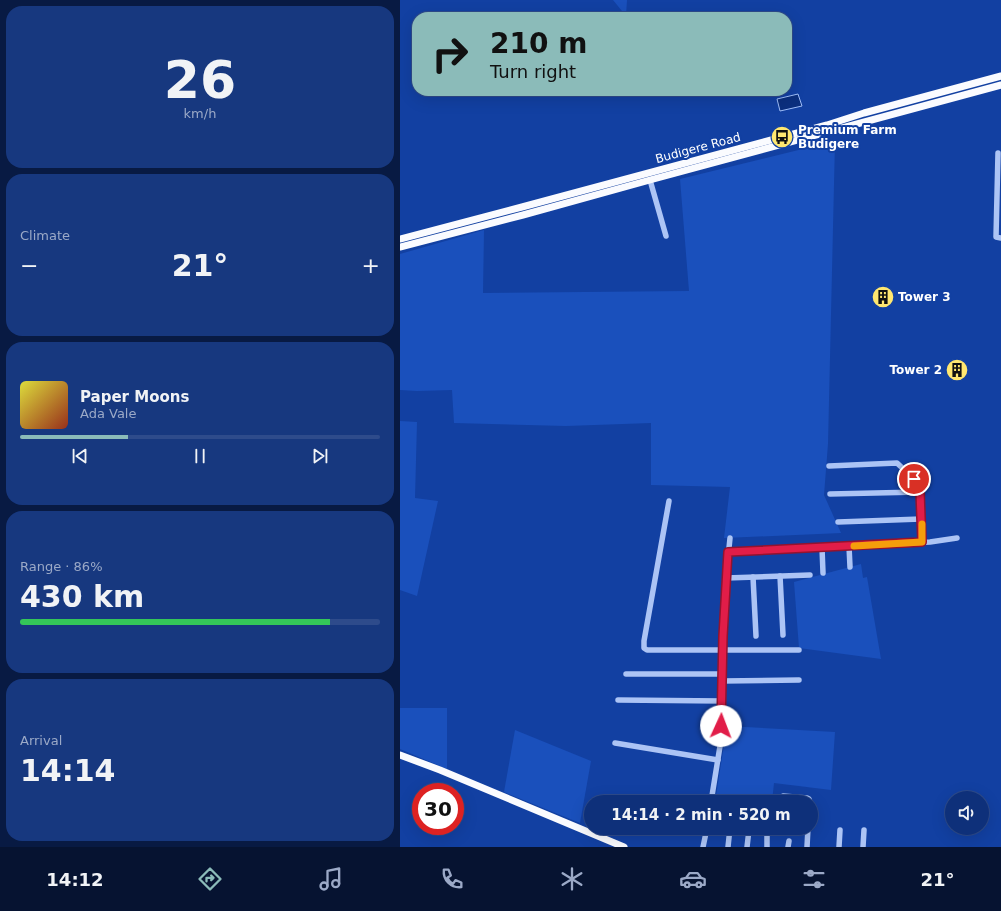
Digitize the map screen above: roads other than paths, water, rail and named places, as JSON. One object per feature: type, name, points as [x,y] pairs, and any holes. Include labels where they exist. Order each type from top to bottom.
[{"type":"main road","name":"Budigere Road","points":[[400,247],[650,180],[671,170],[864,113],[1001,76]]},
{"type":"main road","name":"Budigere Road","points":[[400,239],[1001,85]]},
{"type":"main road","points":[[400,755],[624,847]]},
{"type":"street","points":[[998,153],[996,237],[1001,238]]},
{"type":"street","points":[[650,180],[666,236]]},
{"type":"street","points":[[830,466],[897,463],[914,479],[920,492],[922,542]]},
{"type":"street","points":[[830,494],[920,492]]},
{"type":"street","points":[[669,501],[644,648],[647,650],[799,650]]},
{"type":"street","points":[[838,522],[921,519]]},
{"type":"street","points":[[712,795],[721,740],[726,578],[730,538]]},
{"type":"street","points":[[728,552],[922,542],[957,538]]},
{"type":"street","points":[[849,546],[850,567]]},
{"type":"street","points":[[822,548],[823,573]]},
{"type":"street","points":[[726,578],[810,575]]},
{"type":"street","points":[[780,576],[783,635]]},
{"type":"street","points":[[753,577],[756,636]]},
{"type":"street","points":[[626,674],[799,680]]},
{"type":"street","points":[[618,700],[722,701]]},
{"type":"street","points":[[615,744],[718,760]]},
{"type":"street","points":[[839,847],[840,830]]},
{"type":"street","points":[[863,847],[864,830]]},
{"type":"street","points":[[703,847],[706,835]]},
{"type":"street","points":[[728,847],[729,835]]},
{"type":"street","points":[[747,847],[748,835]]},
{"type":"street","points":[[767,835],[767,847]]},
{"type":"street","points":[[807,847],[808,835]]},
{"type":"place","name":"Premium Farm Budigere","points":[[782,137]]},
{"type":"place","name":"Tower 3","points":[[883,297]]},
{"type":"place","name":"Tower 2","points":[[957,370]]}]
